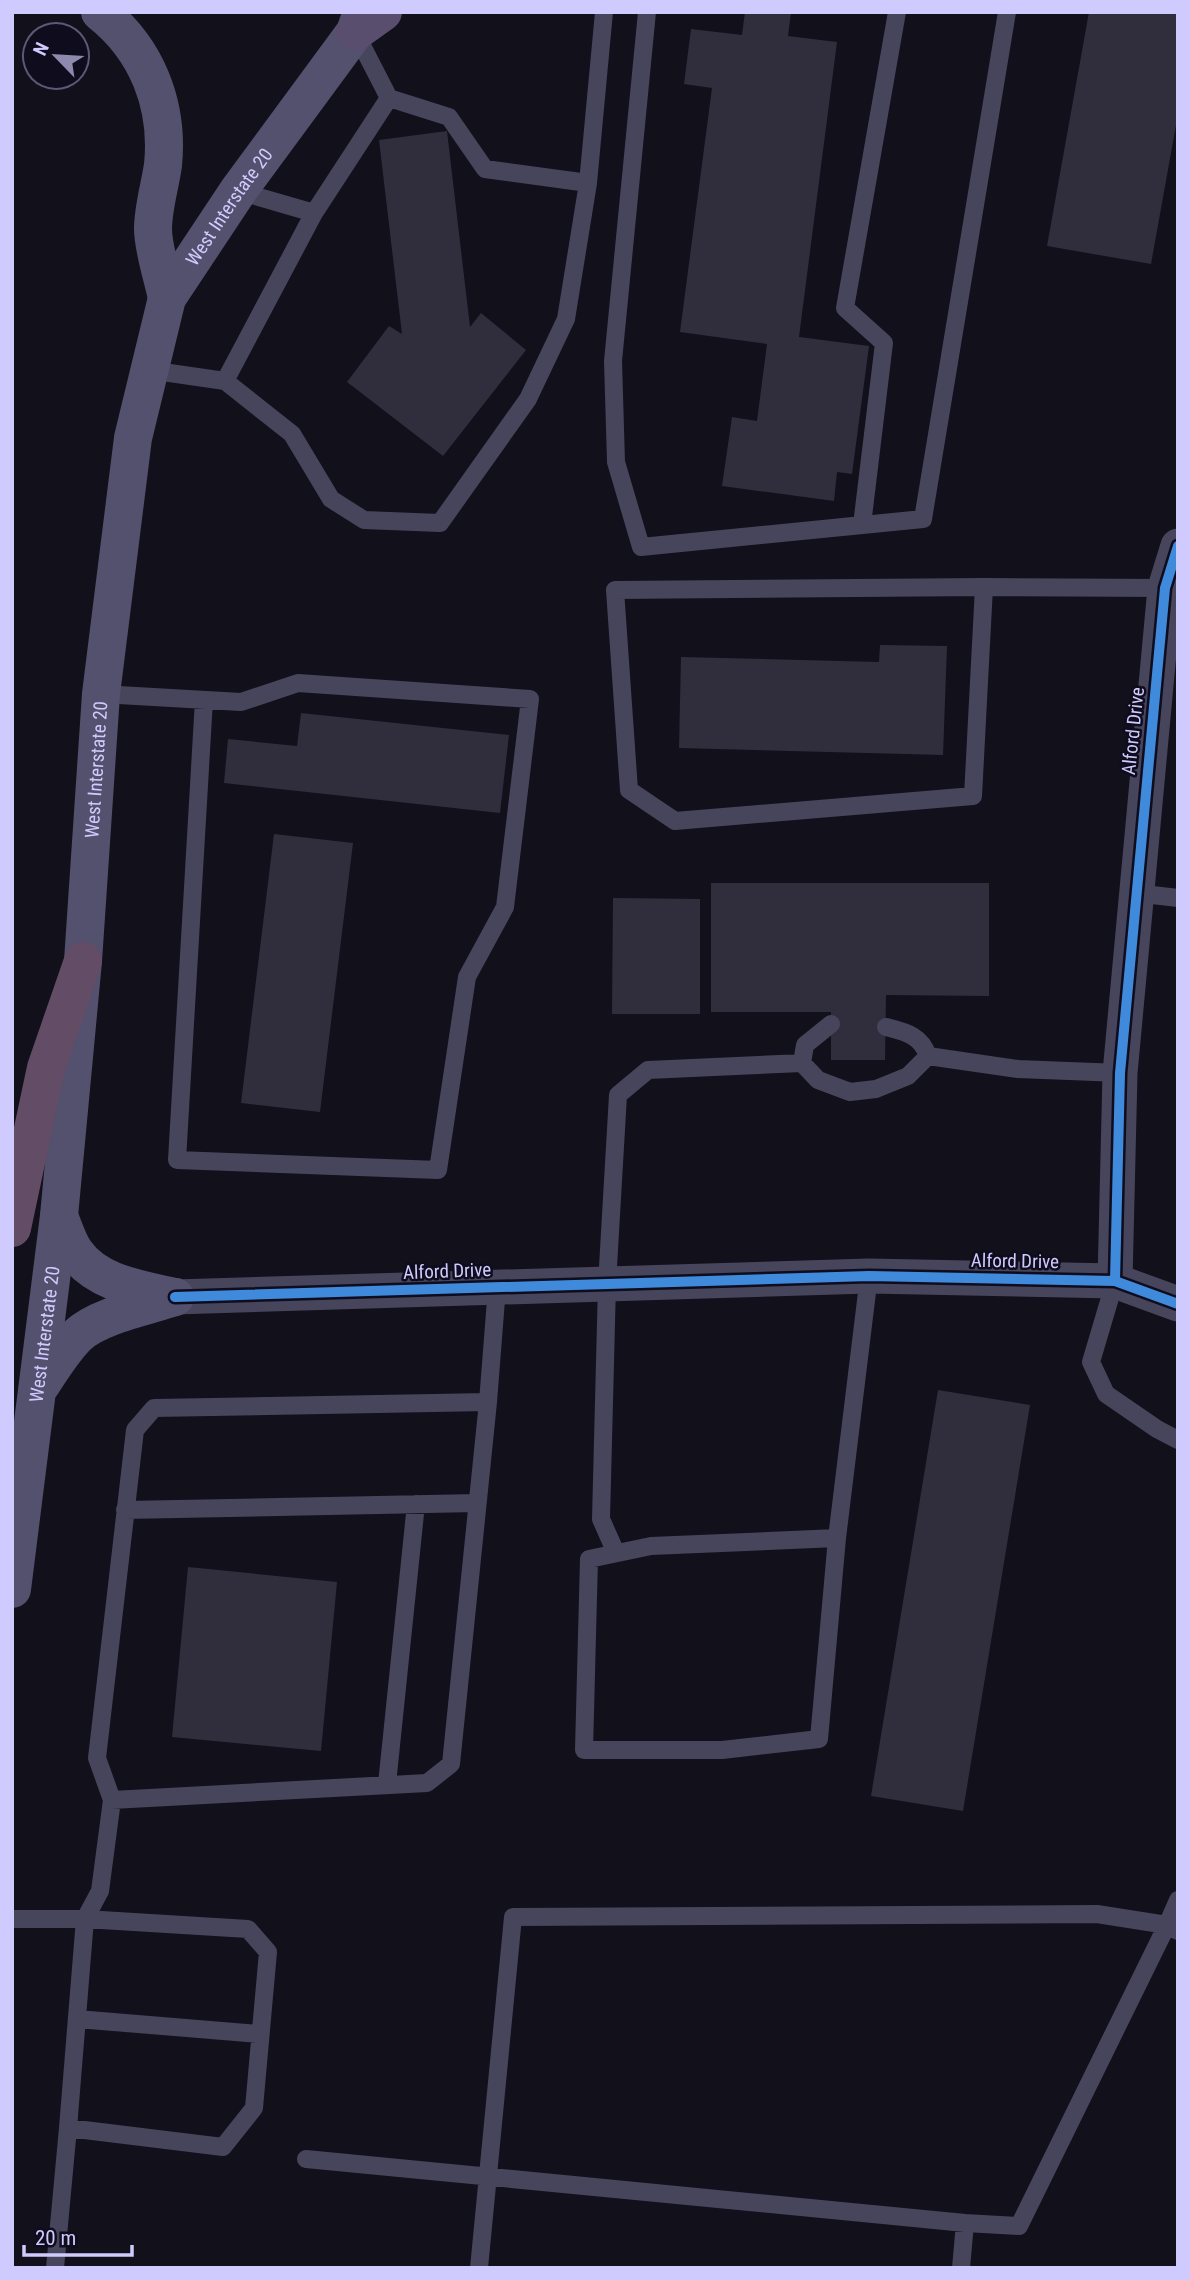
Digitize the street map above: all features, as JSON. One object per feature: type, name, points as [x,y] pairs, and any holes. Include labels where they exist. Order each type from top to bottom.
[{"type":"highway","points":[[12,1228],[46,1068],[83,961]]},
{"type":"main road","points":[[100,12],[126,37],[148,71],[162,114],[163,163],[153,230],[167,298]]},
{"type":"main road","name":"West Interstate 20","points":[[12,1589],[58,1216],[83,961],[101,694],[133,438],[167,298],[238,191],[366,19]]},
{"type":"main road","points":[[58,1216],[74,1251],[90,1269],[108,1279],[175,1297]]},
{"type":"main road","points":[[38,1390],[62,1353],[79,1334],[102,1320],[175,1297]]},
{"type":"street","name":"Alford Drive","points":[[175,1297],[869,1276],[1115,1281],[1120,1073],[1135,893],[1169,638],[1165,588],[1178,546]]},
{"type":"street","points":[[1115,1281],[1178,1304]]},
{"type":"lane","points":[[149,370],[225,381],[292,434],[331,499],[364,520],[440,523],[528,399],[566,319],[588,183],[604,12]]},
{"type":"lane","points":[[647,12],[613,361],[616,462],[641,547],[923,519],[1007,12]]},
{"type":"lane","points":[[862,524],[884,344],[845,308],[897,12]]},
{"type":"lane","points":[[225,381],[314,213],[389,98],[366,19]]},
{"type":"lane","points":[[389,98],[449,117],[485,169],[588,183]]},
{"type":"lane","points":[[238,191],[314,213]]},
{"type":"lane","points":[[984,587],[973,796],[675,821],[629,790],[615,590],[984,587],[1165,588]]},
{"type":"lane","points":[[101,694],[241,702],[298,683],[530,699],[505,907],[467,977],[438,1170],[177,1160],[204,700]]},
{"type":"lane","points":[[1135,893],[1178,898]]},
{"type":"lane","points":[[802,1063],[804,1045],[831,1024]]},
{"type":"lane","points":[[886,1027],[911,1033],[924,1045],[928,1056]]},
{"type":"lane","points":[[928,1056],[1018,1069],[1120,1073]]},
{"type":"lane","points":[[616,1553],[601,1519],[607,1284],[618,1095],[649,1070],[802,1063],[818,1080],[850,1092],[876,1089],[908,1076],[928,1056]]},
{"type":"lane","points":[[837,1538],[651,1546],[589,1559],[584,1750],[722,1750],[819,1739],[837,1538],[869,1276]]},
{"type":"lane","points":[[1115,1281],[1091,1362],[1106,1394],[1178,1440]]},
{"type":"lane","points":[[112,1800],[427,1783],[451,1764],[497,1287]]},
{"type":"lane","points":[[55,2268],[85,1919],[100,1891],[112,1800],[97,1758],[135,1430],[154,1408],[488,1402]]},
{"type":"lane","points":[[125,1510],[477,1503]]},
{"type":"lane","points":[[387,1784],[416,1504]]},
{"type":"lane","points":[[306,2159],[1019,2226],[1172,1928],[1178,1900]]},
{"type":"lane","points":[[479,2268],[513,1917],[1097,1914],[1172,1928]]},
{"type":"lane","points":[[12,1919],[85,1919],[248,1929],[268,1952],[254,2108],[222,2147],[68,2127]]},
{"type":"lane","points":[[77,2019],[260,2034]]},
{"type":"lane","points":[[961,2268],[965,2223]]},
{"type":"building","points":[[745,12],[791,12],[788,36],[837,42],[799,337],[869,346],[852,474],[837,472],[834,501],[722,486],[732,417],[757,421],[767,344],[680,332],[712,88],[684,84],[691,29],[742,35]]},
{"type":"building","points":[[1089,12],[1178,12],[1178,114],[1151,264],[1047,246]]},
{"type":"building","points":[[447,131],[470,327],[481,313],[526,350],[443,456],[347,382],[389,326],[402,334],[379,140]]},
{"type":"building","points":[[880,645],[947,646],[943,755],[679,748],[681,657],[879,662]]},
{"type":"building","points":[[301,713],[509,735],[500,813],[224,783],[228,739],[297,746]]},
{"type":"building","points":[[274,834],[353,843],[320,1112],[241,1103]]},
{"type":"building","points":[[711,883],[989,883],[989,996],[886,995],[885,1060],[831,1060],[831,1012],[711,1012]]},
{"type":"building","points":[[613,898],[700,899],[700,1014],[612,1014]]},
{"type":"building","points":[[938,1390],[1030,1405],[963,1811],[871,1796]]},
{"type":"building","points":[[188,1567],[337,1582],[321,1751],[172,1737]]},
{"type":"cycle path","points":[[1115,1281],[1120,1073],[1165,588],[1178,546]]},
{"type":"cycle path","points":[[175,1297],[869,1276],[1115,1281],[1178,1304]]}]
